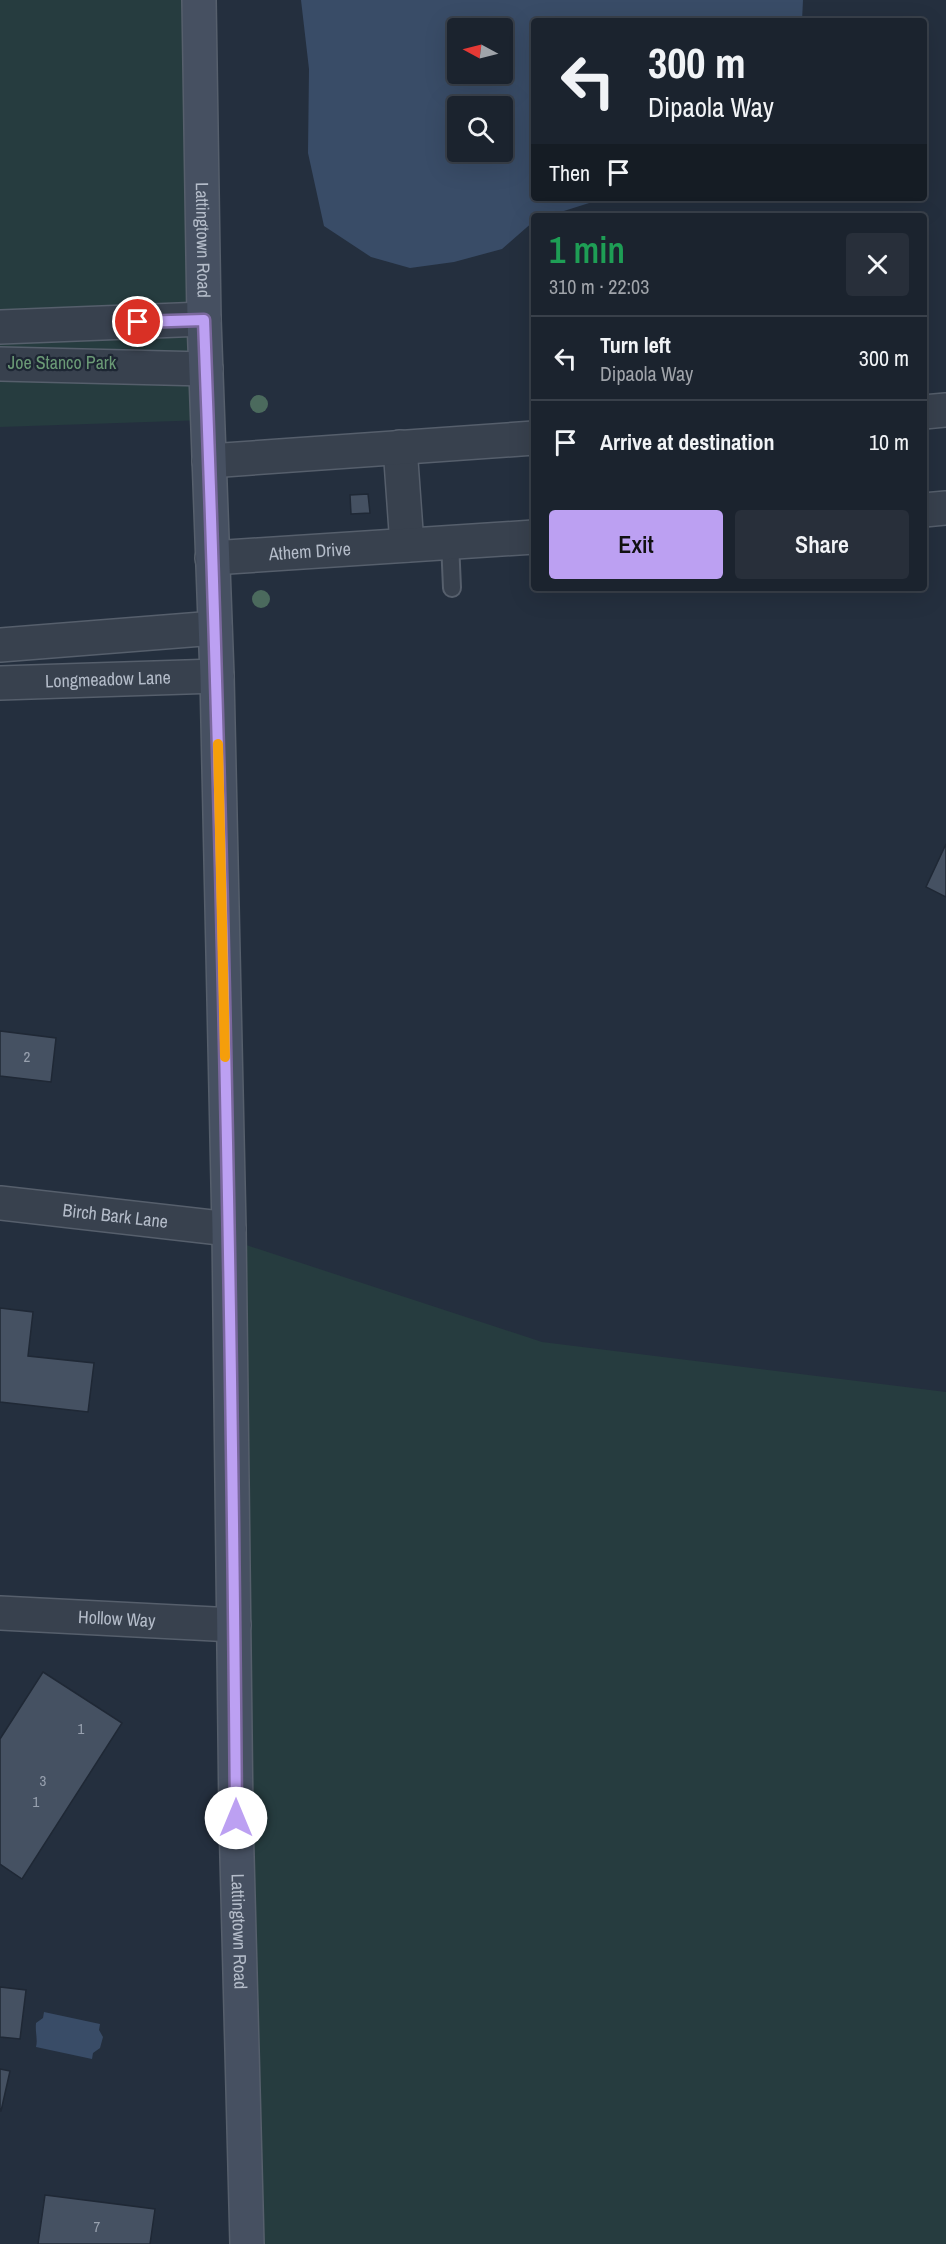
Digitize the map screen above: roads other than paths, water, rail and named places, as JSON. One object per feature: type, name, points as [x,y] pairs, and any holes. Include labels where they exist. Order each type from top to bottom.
[{"type":"street","name":"Lattingtown Road","points":[[199,0],[204,320],[217,676],[229,1228],[236,1818],[247,2244]]},
{"type":"street","points":[[0,327],[204,320]]},
{"type":"street","points":[[0,364],[206,369]]},
{"type":"street","points":[[927,412],[946,410]]},
{"type":"street","points":[[209,460],[531,438]]},
{"type":"street","points":[[400,447],[407,545]]},
{"type":"street","points":[[927,510],[946,508]]},
{"type":"street","name":"Athem Drive","points":[[212,558],[531,537]]},
{"type":"street","points":[[0,645],[215,628]]},
{"type":"street","name":"Longmeadow Lane","points":[[0,683],[217,676]]},
{"type":"street","name":"Birch Bark Lane","points":[[0,1203],[229,1228]]},
{"type":"street","name":"Hollow Way","points":[[0,1613],[234,1625]]},
{"type":"lane","points":[[450,542],[452,588]]},
{"type":"water","points":[[301,0],[803,0],[802,18],[531,18],[531,201],[596,201],[558,213],[531,213],[531,224],[502,249],[454,262],[410,268],[371,257],[324,226],[308,153],[309,69]]},
{"type":"water","points":[[44,2012],[100,2024],[99,2030],[103,2037],[100,2048],[93,2053],[92,2059],[36,2047],[36,2023],[43,2018]]},
{"type":"park label","name":"Joe Stanco Park","points":[[62,363]]}]
